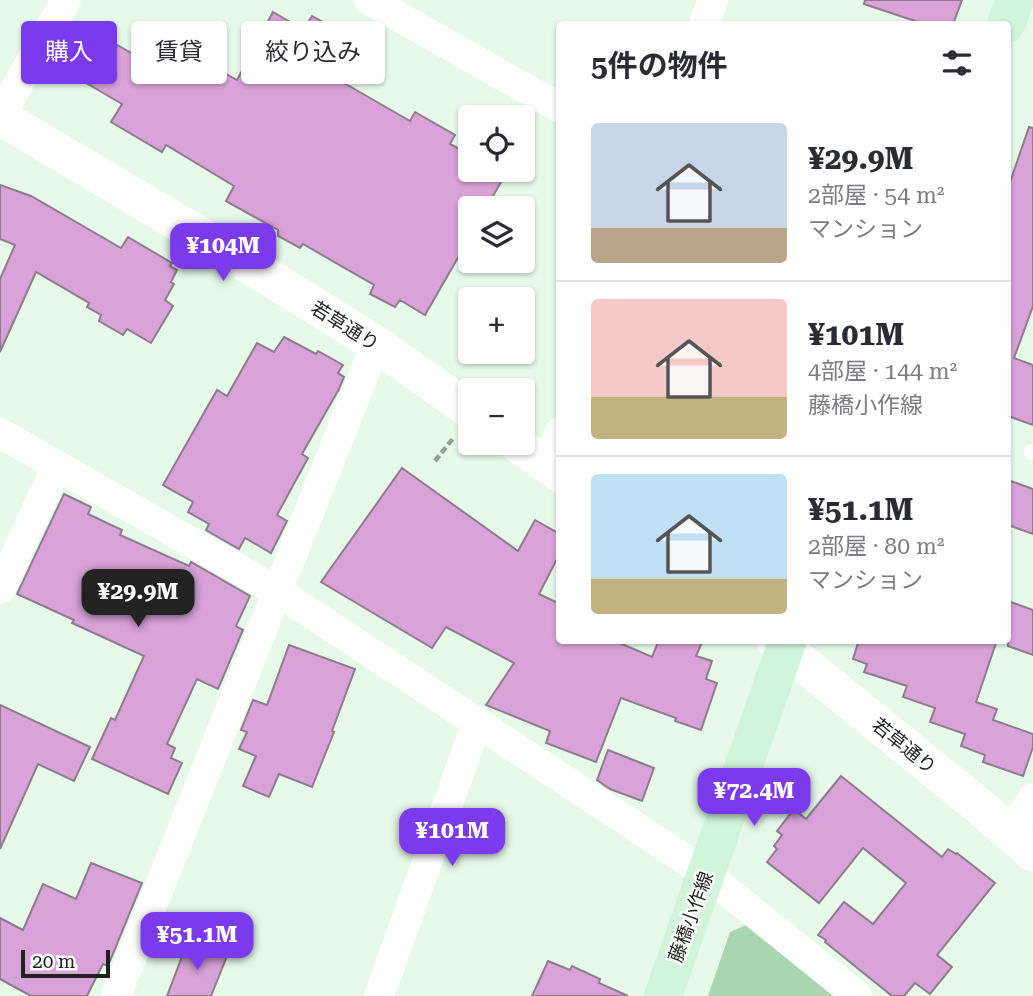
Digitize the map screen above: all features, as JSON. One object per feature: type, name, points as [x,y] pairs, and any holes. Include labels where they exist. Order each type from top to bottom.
[{"type":"main road","points":[[1007,21],[1015,0]]},
{"type":"main road","name":"藤橋小作線","points":[[663,996],[782,644]]},
{"type":"street","points":[[0,117],[66,0]]},
{"type":"street","points":[[369,0],[556,106]]},
{"type":"street","points":[[705,21],[712,0]]},
{"type":"street","points":[[1027,0],[1033,3]]},
{"type":"street","name":"若草通り","points":[[0,117],[218,246],[376,344],[458,418]]},
{"type":"street","points":[[116,996],[376,344]]},
{"type":"street","points":[[0,433],[277,592],[477,723],[706,874],[857,996]]},
{"type":"street","points":[[535,450],[556,457]]},
{"type":"street","points":[[0,589],[57,466]]},
{"type":"street","name":"若草通り","points":[[782,644],[973,801],[1021,844]]},
{"type":"street","points":[[379,996],[477,723]]},
{"type":"street","points":[[1021,844],[1033,798]]},
{"type":"path","points":[[435,461],[458,430]]},
{"type":"green space","points":[[746,925],[834,996],[708,996],[730,932]]},
{"type":"building","points":[[865,0],[962,0],[954,21],[915,21],[864,4]]},
{"type":"building","points":[[273,12],[288,21],[268,21]]},
{"type":"building","points":[[117,45],[131,53],[131,84],[227,84],[227,74],[237,80],[241,72],[241,84],[346,84],[410,121],[415,112],[455,135],[450,144],[458,148],[458,182],[501,182],[493,196],[458,196],[458,258],[425,315],[400,300],[395,307],[370,294],[374,285],[303,244],[300,248],[278,236],[278,230],[226,201],[234,186],[166,145],[162,152],[111,122],[122,104],[88,84],[117,84]]},
{"type":"building","points":[[1029,127],[1033,128],[1033,306],[1014,358],[1033,365],[1033,425],[1011,417],[1011,179]]},
{"type":"building","points":[[0,185],[31,196],[121,248],[128,237],[172,263],[170,266],[177,270],[171,282],[174,284],[165,300],[173,306],[151,343],[127,329],[123,335],[99,321],[101,315],[87,307],[89,303],[36,272],[0,352],[0,279],[15,245],[0,239]]},
{"type":"building","points":[[284,337],[343,365],[338,373],[344,377],[302,454],[308,458],[277,515],[287,521],[271,553],[245,538],[239,549],[206,530],[209,524],[188,512],[193,502],[163,485],[217,390],[227,396],[257,343],[274,352]]},
{"type":"building","points":[[402,468],[518,551],[535,520],[556,532],[556,561],[539,594],[556,602],[556,644],[622,644],[652,657],[657,644],[701,644],[696,656],[712,661],[706,679],[717,683],[701,730],[621,698],[596,762],[546,743],[550,731],[486,705],[514,663],[446,627],[432,648],[321,582]]},
{"type":"building","points":[[1011,481],[1033,489],[1033,534],[1011,526]]},
{"type":"building","points":[[64,494],[91,507],[88,514],[122,530],[120,535],[189,566],[191,562],[250,596],[236,626],[243,630],[218,689],[197,679],[167,744],[175,748],[171,758],[182,763],[168,794],[92,759],[111,718],[115,720],[144,656],[17,594]]},
{"type":"building","points":[[1011,602],[1033,610],[1033,655],[1008,646],[1011,644]]},
{"type":"building","points":[[858,644],[996,644],[976,702],[997,709],[993,720],[1033,734],[1033,747],[1023,776],[983,762],[985,755],[961,746],[965,734],[930,722],[935,708],[903,697],[907,686],[864,672],[867,664],[853,659]]},
{"type":"building","points":[[289,645],[355,669],[312,787],[279,774],[269,797],[243,786],[256,756],[239,749],[247,732],[241,730],[253,700],[267,705]]},
{"type":"building","points":[[0,705],[90,747],[74,781],[38,764],[0,849]]},
{"type":"building","points":[[608,750],[654,768],[642,801],[610,789],[597,780]]},
{"type":"building","points":[[841,776],[942,857],[948,849],[957,853],[995,883],[937,955],[952,967],[930,994],[915,983],[904,996],[892,996],[818,935],[844,902],[873,924],[906,883],[863,848],[819,903],[767,862],[777,849],[774,846],[782,835],[777,831],[794,809],[806,819]]},
{"type":"building","points":[[91,863],[142,883],[108,966],[103,964],[87,996],[31,996],[0,979],[0,918],[23,930],[43,884],[76,899]]},
{"type":"building","points":[[188,941],[227,956],[211,996],[167,996]]},
{"type":"building","points":[[548,961],[570,970],[572,966],[600,979],[599,983],[628,996],[532,996]]}]
